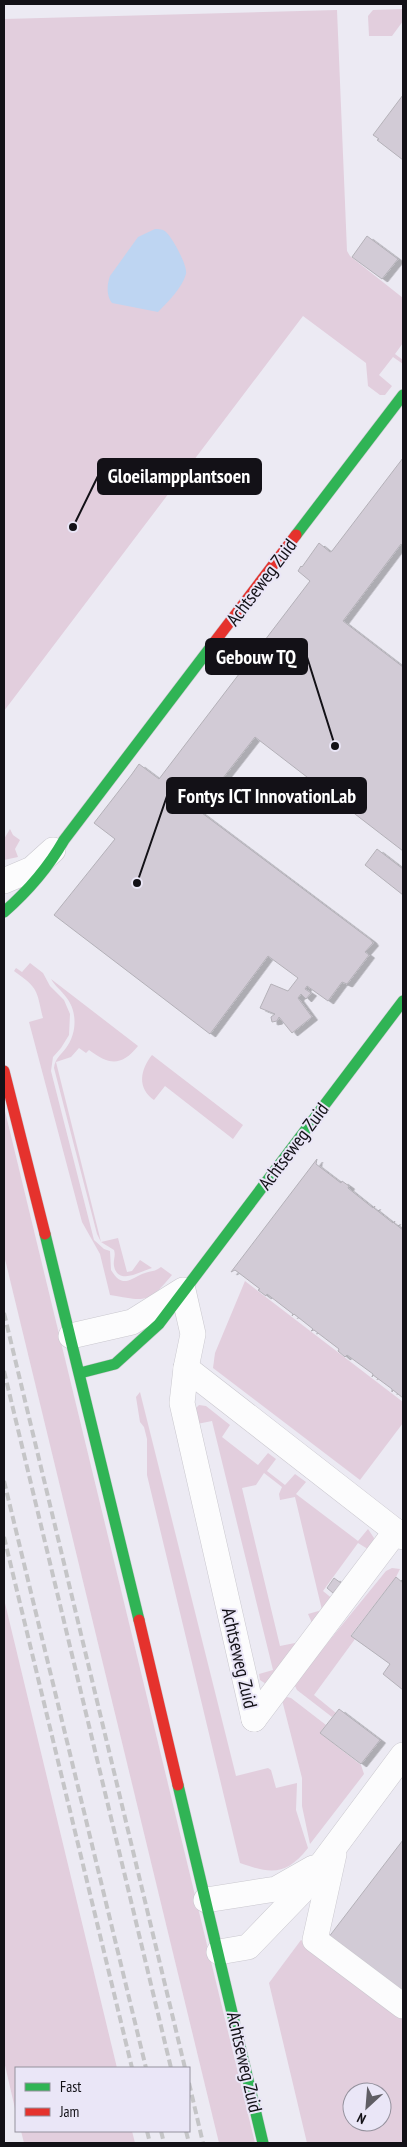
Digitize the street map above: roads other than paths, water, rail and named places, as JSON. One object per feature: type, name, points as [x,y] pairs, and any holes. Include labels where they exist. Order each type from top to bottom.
[{"type":"street","name":"Achtseweg Zuid","points":[[4,912],[22,897],[49,866],[64,840],[403,394]]},
{"type":"street","name":"Achtseweg Zuid","points":[[4,881],[32,869],[64,840]]},
{"type":"street","name":"Achtseweg Zuid","points":[[80,1373],[115,1364],[159,1324],[403,1001]]},
{"type":"street","name":"Achtseweg Zuid","points":[[4,1071],[80,1373],[263,2143]]},
{"type":"street","name":"Achtseweg Zuid","points":[[71,1336],[132,1322],[183,1290]]},
{"type":"street","name":"Achtseweg Zuid","points":[[183,1290],[193,1334],[186,1368],[182,1402],[254,1719],[400,1534],[186,1368]]},
{"type":"street","points":[[219,1952],[248,1947],[301,1892],[403,1755]]},
{"type":"street","points":[[206,1900],[276,1889],[330,1854]]},
{"type":"street","points":[[330,1854],[315,1940],[403,2006]]},
{"type":"water","points":[[155,229],[166,232],[179,252],[186,270],[181,284],[158,312],[112,303],[108,290],[110,276],[138,237]]},
{"type":"railway","points":[[4,1313],[185,2067]]},
{"type":"railway","points":[[4,1371],[171,2067]]},
{"type":"railway","points":[[4,1481],[146,2067]]},
{"type":"railway","points":[[4,1537],[132,2067]]},
{"type":"railway","points":[[190,2087],[203,2143]]},
{"type":"railway","points":[[147,2132],[150,2143]]},
{"type":"railway","points":[[161,2132],[164,2143]]},
{"type":"railway","points":[[186,2132],[189,2143]]},
{"type":"place","name":"Gloeilampplantsoen","points":[[73,527]]},
{"type":"place","name":"Gebouw TQ","points":[[335,746]]},
{"type":"place","name":"Fontys ICT InnovationLab","points":[[137,883]]}]
